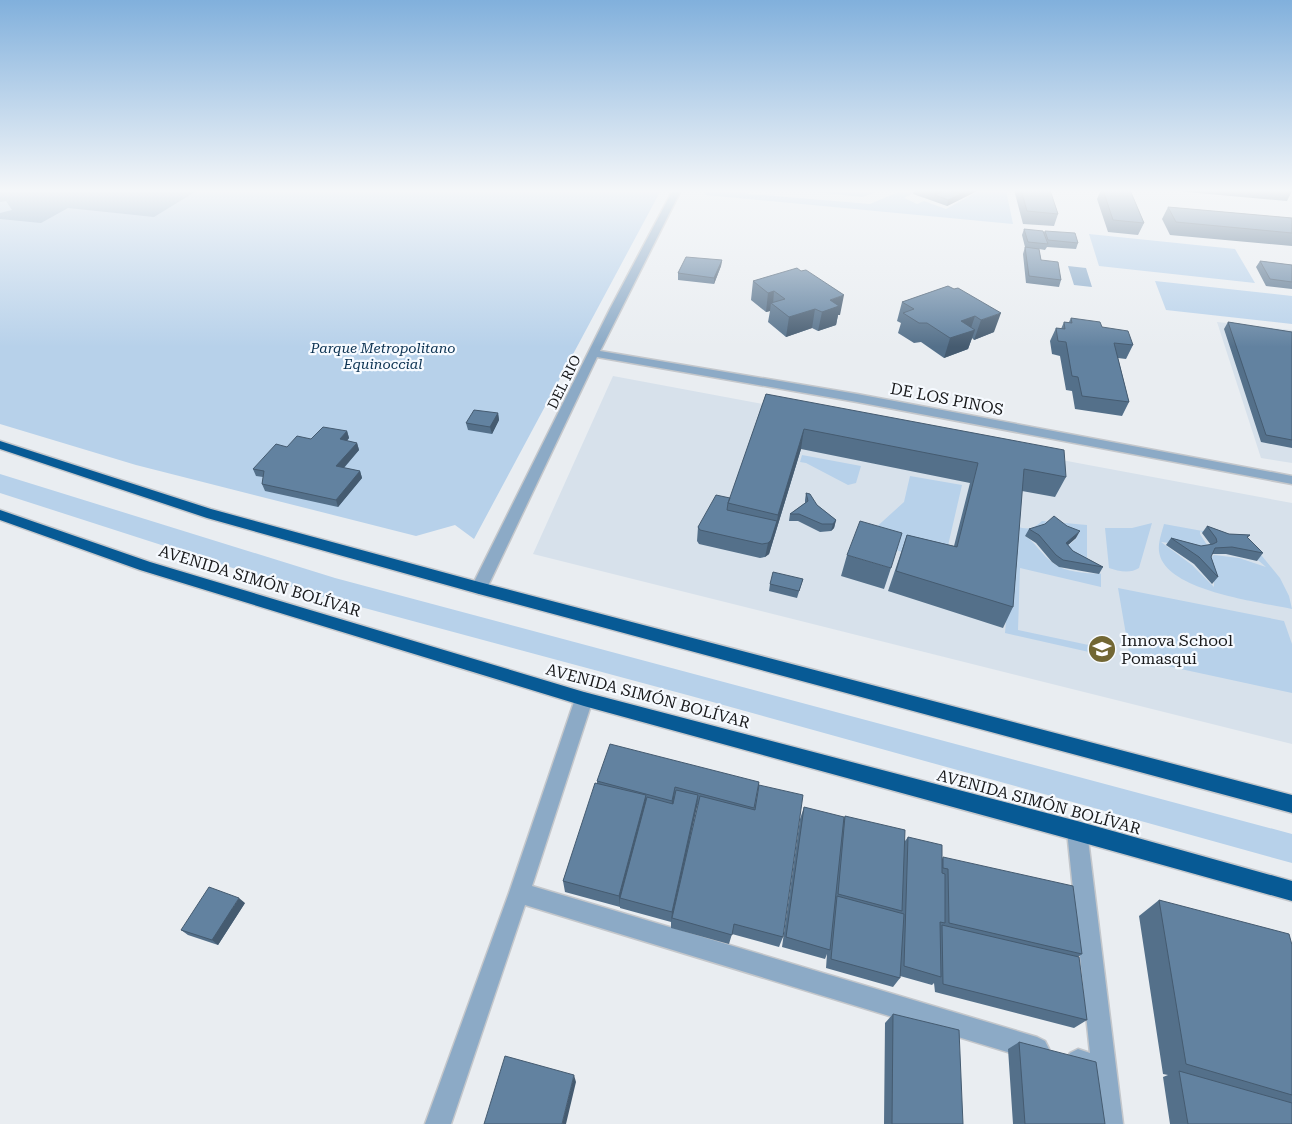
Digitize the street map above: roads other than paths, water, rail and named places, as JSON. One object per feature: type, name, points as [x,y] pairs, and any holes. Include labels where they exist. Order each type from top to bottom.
[{"type":"highway","points":[[0,445],[207,513],[479,588],[1292,804]]},
{"type":"highway","name":"AVENIDA SIMÓN BOLÍVAR","points":[[0,515],[145,566],[584,699],[1077,831],[1292,891]]},
{"type":"street","name":"DEL RIO","points":[[479,588],[651,242]]},
{"type":"street","name":"DE LOS PINOS","points":[[595,353],[781,384],[1292,480]]},
{"type":"street","points":[[438,1124],[519,893],[584,699]]},
{"type":"street","points":[[1077,831],[1082,860],[1110,1124]]},
{"type":"street","points":[[519,893],[1103,1069]]},
{"type":"place","name":"Innova School Pomasqui","points":[[1102,649]]},
{"type":"park label","name":"Parque Metropolitano Equinoccial","points":[[383,356]]}]
